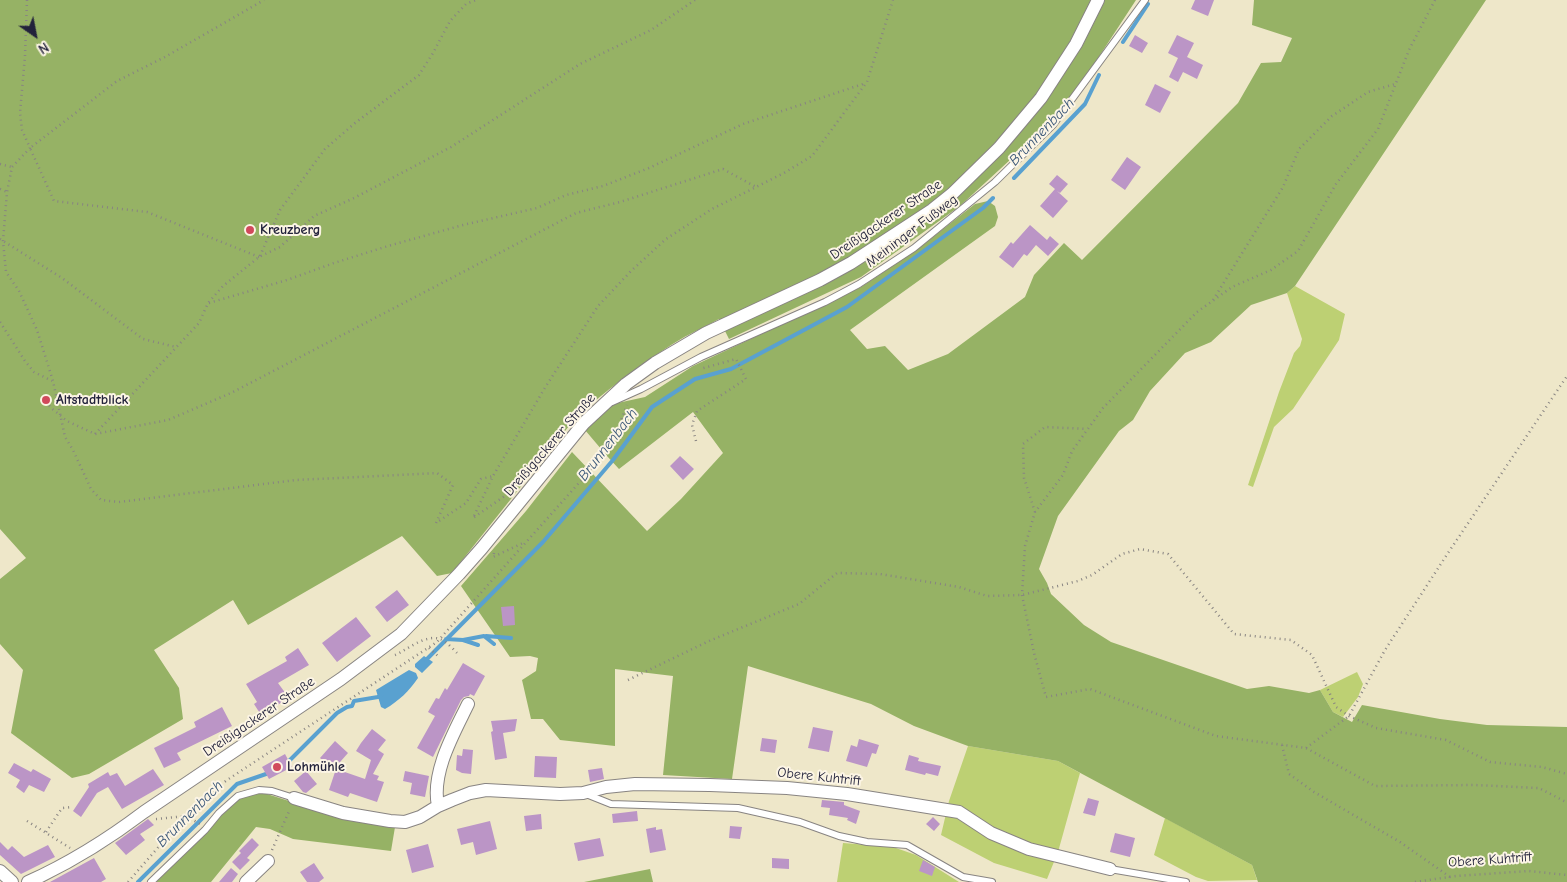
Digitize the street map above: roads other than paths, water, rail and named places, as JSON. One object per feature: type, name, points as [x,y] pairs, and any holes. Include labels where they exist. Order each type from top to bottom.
[{"type":"street","name":"Dreißigackerer Straße","points":[[28,882],[81,855],[114,834],[341,680],[401,634],[465,567],[584,423],[626,384],[655,362],[742,315],[820,280],[881,245],[952,194],[999,148],[1041,98],[1076,44],[1098,0]]},
{"type":"street","points":[[438,806],[437,788],[446,749],[468,704]]},
{"type":"street","name":"Obere Kuhtrift","points":[[294,798],[343,813],[405,822],[420,817],[438,806],[470,793],[486,790],[560,794],[583,793],[606,787],[644,784],[710,784],[788,788],[847,794],[959,812],[991,834],[1029,849],[1110,869]]},
{"type":"street","points":[[246,882],[268,861]]},
{"type":"street","points":[[0,871],[12,882]]},
{"type":"lane","name":"Meininger Fußweg","points":[[599,408],[641,389],[701,357],[825,302],[859,284],[914,248],[995,182],[1053,125],[1145,0]]},
{"type":"lane","name":"Obere Kuhtrift","points":[[151,882],[204,830],[218,813],[238,796],[259,790],[272,791],[294,798]]},
{"type":"lane","points":[[583,793],[611,804],[738,808],[800,822],[839,836],[867,842],[907,846],[963,877],[992,882]]},
{"type":"lane","name":"Obere Kuhtrift","points":[[1110,869],[1186,882]]},
{"type":"water","points":[[424,656],[433,662],[422,673],[415,667],[415,664]]},
{"type":"water","points":[[409,670],[416,673],[418,678],[415,683],[395,703],[385,709],[381,707],[376,690]]},
{"type":"waterway","name":"Brunnenbach","points":[[1123,42],[1148,4]]},
{"type":"waterway","name":"Brunnenbach","points":[[1014,178],[1085,104],[1099,75]]},
{"type":"waterway","name":"Brunnenbach","points":[[426,660],[543,542],[613,460],[652,407],[695,379],[731,369],[847,307],[983,208],[993,198]]},
{"type":"waterway","points":[[463,640],[484,636],[494,644]]},
{"type":"waterway","points":[[486,636],[511,638]]},
{"type":"waterway","points":[[446,639],[463,640],[478,645]]},
{"type":"waterway","name":"Brunnenbach","points":[[289,761],[337,713],[352,706],[354,701],[381,695]]},
{"type":"waterway","name":"Brunnenbach","points":[[138,882],[237,784],[266,774]]},
{"type":"place","name":"Kreuzberg","points":[[250,230]]},
{"type":"place","name":"Altstadtblick","points":[[46,400]]},
{"type":"place","name":"Lohmühle","points":[[277,767]]}]
